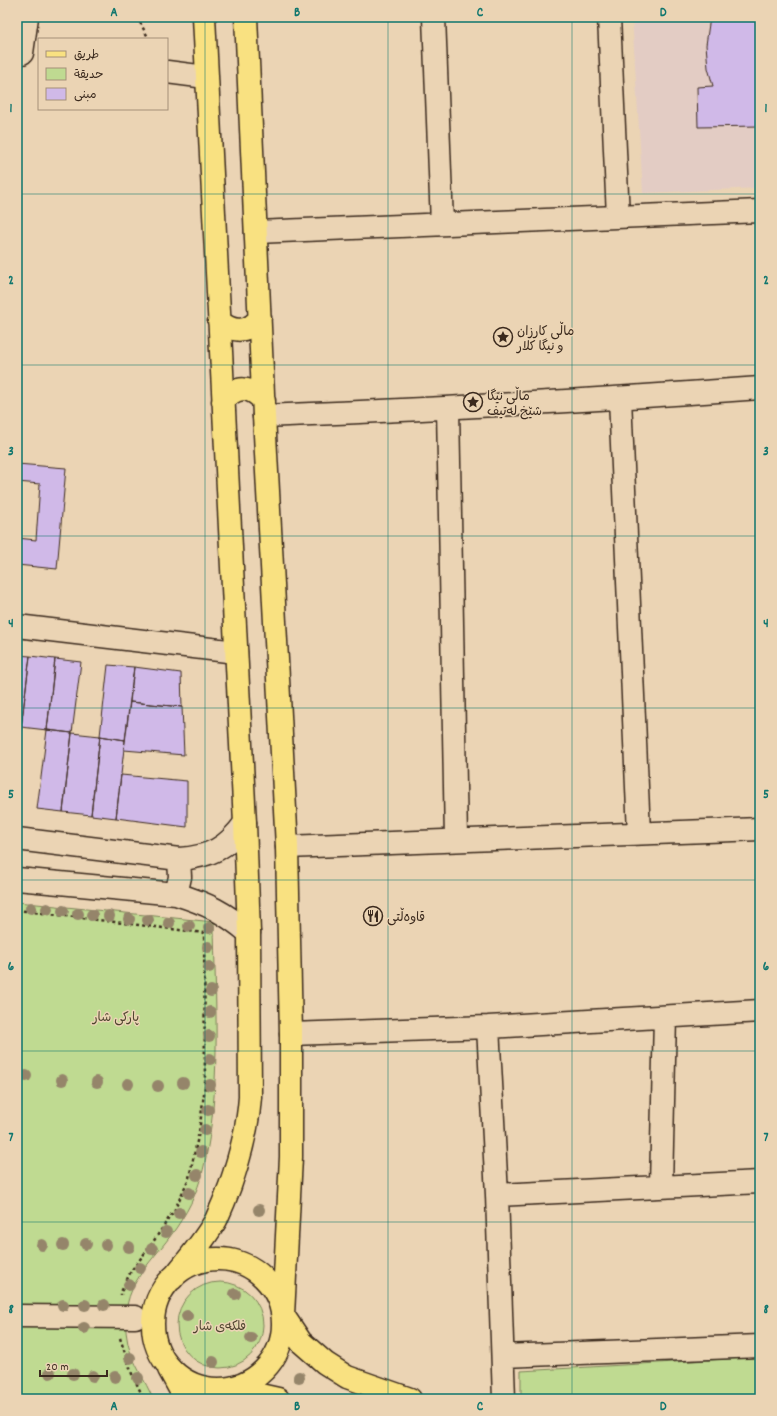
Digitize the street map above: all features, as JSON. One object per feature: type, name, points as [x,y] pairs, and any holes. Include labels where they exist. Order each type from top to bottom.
[{"type":"main road","points":[[183,1399],[168,1366],[157,1348],[154,1338],[153,1323],[155,1306],[159,1296],[192,1256],[216,1219],[235,1172],[245,1134],[250,1097],[249,933],[246,823],[204,17]]},
{"type":"main road","points":[[246,17],[264,408],[287,847],[291,1034],[291,1157],[282,1342],[279,1350],[250,1396]]},
{"type":"main road","points":[[219,321],[227,327],[236,330],[254,325],[260,318]]},
{"type":"main road","points":[[223,400],[235,391],[243,389],[258,395],[264,408]]},
{"type":"main road","points":[[172,1279],[188,1267],[206,1260],[220,1259],[234,1261],[252,1268],[267,1281],[278,1297],[283,1315],[301,1342],[325,1363],[347,1377],[410,1399]]},
{"type":"main road","points":[[168,1366],[184,1380],[204,1388],[278,1399]]},
{"type":"main road","points":[[214,1390],[236,1387],[249,1382],[268,1368]]},
{"type":"street","points":[[26,54],[27,17]]},
{"type":"street","points":[[434,17],[442,224]]},
{"type":"street","points":[[610,17],[618,217]]},
{"type":"street","points":[[168,72],[206,77]]},
{"type":"street","points":[[256,232],[760,211]]},
{"type":"street","points":[[264,408],[448,408],[760,388]]},
{"type":"street","points":[[620,398],[639,833]]},
{"type":"street","points":[[448,408],[456,840]]},
{"type":"street","points":[[17,626],[236,652]]},
{"type":"street","points":[[17,839],[179,859],[195,858],[210,854],[224,846],[236,836],[246,823]]},
{"type":"street","points":[[287,847],[760,829]]},
{"type":"street","points":[[176,894],[180,877],[179,859]]},
{"type":"street","points":[[17,879],[176,894],[215,908],[249,933]]},
{"type":"street","points":[[291,1034],[488,1027],[760,1011]]},
{"type":"street","points":[[661,1186],[665,1017]]},
{"type":"street","points":[[488,1027],[497,1195],[504,1399]]},
{"type":"street","points":[[497,1195],[760,1182]]},
{"type":"street","points":[[17,1316],[126,1316]]},
{"type":"street","points":[[503,1356],[760,1346]]},
{"type":"path","points":[[137,17],[148,38]]},
{"type":"path","points":[[17,910],[204,933],[205,1086],[199,1132],[189,1178],[175,1209],[151,1245],[131,1271],[121,1292],[126,1316],[120,1341],[132,1374],[144,1399]]},
{"type":"shaded area","points":[[632,17],[760,17],[760,188],[643,193]]},
{"type":"green space","name":"پارکی شار","points":[[17,902],[214,922],[216,1066],[211,1123],[205,1161],[198,1187],[187,1211],[171,1235],[140,1275],[132,1289],[127,1305],[125,1323],[128,1344],[153,1399],[17,1399]]},
{"type":"green space","name":"فلکەی شار","points":[[220,1282],[237,1285],[251,1294],[260,1308],[263,1325],[260,1342],[251,1356],[237,1365],[220,1368],[203,1365],[189,1356],[180,1342],[177,1325],[180,1308],[189,1294],[203,1285]]},
{"type":"green space","points":[[760,1357],[760,1399],[521,1399],[521,1371]]},
{"type":"building","points":[[712,17],[760,17],[760,126],[698,127],[697,87],[713,86],[708,68],[706,45],[709,24]]},
{"type":"building","points":[[17,464],[66,468],[57,569],[17,565],[17,538],[36,540],[40,484],[17,482]]},
{"type":"building","points":[[17,655],[30,656],[21,728],[17,728]]},
{"type":"building","points":[[30,656],[55,659],[47,730],[21,727]]},
{"type":"building","points":[[55,659],[81,662],[72,733],[47,730]]},
{"type":"building","points":[[108,665],[134,667],[125,740],[100,736]]},
{"type":"building","points":[[134,667],[181,673],[182,707],[130,702]]},
{"type":"building","points":[[130,702],[182,707],[184,755],[124,750]]},
{"type":"building","points":[[17,728],[21,728],[17,765]]},
{"type":"building","points":[[47,730],[72,733],[63,812],[37,809]]},
{"type":"building","points":[[72,733],[100,736],[91,815],[63,812]]},
{"type":"building","points":[[100,736],[125,740],[116,818],[91,815]]},
{"type":"building","points":[[121,775],[187,781],[187,827],[116,818]]},
{"type":"place","name":"ماڵی کارزان و نیگا کلار","points":[[503,337]]},
{"type":"place","name":"ماڵی نیگا شێخ لەتیف","points":[[473,402]]},
{"type":"place","name":"قاوەڵتی","points":[[373,916]]}]
